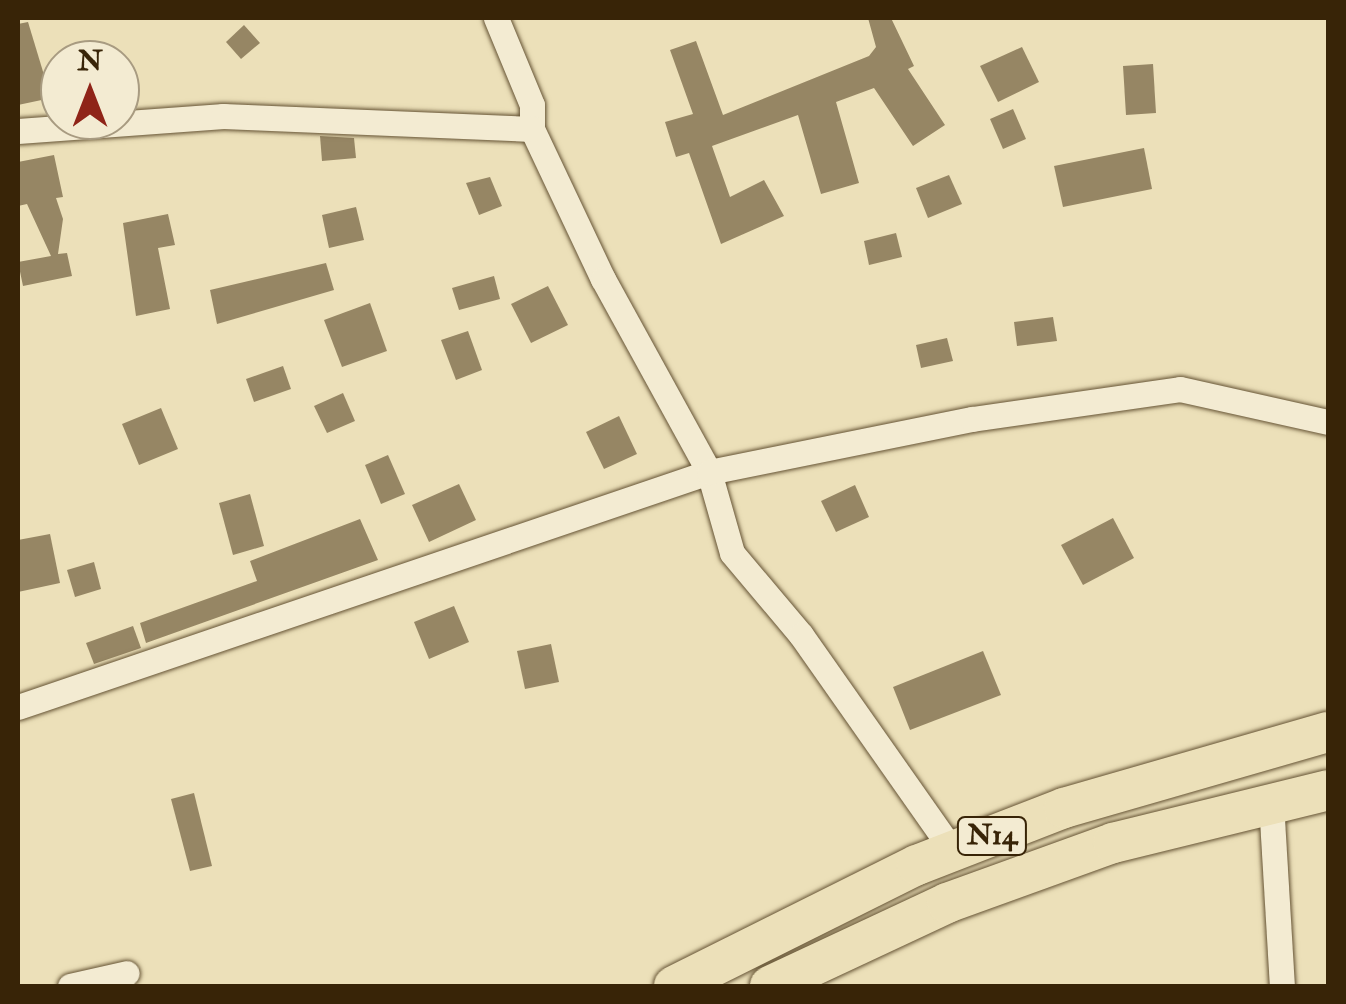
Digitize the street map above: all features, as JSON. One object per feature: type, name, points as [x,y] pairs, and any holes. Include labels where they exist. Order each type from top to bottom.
[{"type":"main road","name":"N14","points":[[674,986],[953,851],[1064,808],[1328,732]]},
{"type":"main road","name":"N14","points":[[770,986],[947,904],[1112,843],[1328,790]]},
{"type":"street","points":[[496,18],[532,105],[532,129],[603,278],[709,472],[732,553],[801,634],[953,851]]},
{"type":"street","points":[[18,131],[223,116],[532,129]]},
{"type":"street","points":[[18,707],[709,472],[972,419],[1180,388],[1328,422]]},
{"type":"street","points":[[1270,802],[1282,986]]},
{"type":"street","points":[[70,986],[127,974]]},
{"type":"building","points":[[868,18],[891,18],[914,66],[908,69],[945,125],[913,146],[874,88],[836,102],[859,183],[821,194],[798,115],[712,146],[730,197],[764,180],[784,216],[721,244],[689,153],[676,157],[665,122],[693,114],[670,50],[696,41],[723,115],[869,56],[876,47]]},
{"type":"building","points":[[28,22],[40,62],[40,100],[18,105],[18,24]]},
{"type":"building","points":[[244,25],[260,43],[241,59],[226,42]]},
{"type":"building","points":[[1022,47],[1039,82],[998,102],[980,66]]},
{"type":"building","points":[[1153,64],[1156,113],[1126,115],[1123,66]]},
{"type":"building","points":[[1013,109],[1026,139],[1003,149],[990,119]]},
{"type":"building","points":[[320,136],[354,138],[356,158],[322,161]]},
{"type":"building","points":[[1144,148],[1152,189],[1063,207],[1054,166]]},
{"type":"building","points":[[54,155],[63,197],[56,198],[63,219],[58,254],[67,253],[72,276],[23,286],[18,262],[51,256],[27,204],[18,206],[18,162]]},
{"type":"building","points":[[949,175],[962,204],[928,218],[916,188]]},
{"type":"building","points":[[490,177],[502,206],[479,215],[466,183]]},
{"type":"building","points":[[356,207],[364,240],[329,248],[322,215]]},
{"type":"building","points":[[168,214],[175,245],[158,248],[170,309],[136,316],[123,223]]},
{"type":"building","points":[[896,233],[902,257],[869,265],[864,241]]},
{"type":"building","points":[[326,263],[334,290],[217,324],[210,290]]},
{"type":"building","points":[[494,276],[500,299],[459,310],[452,288]]},
{"type":"building","points":[[548,286],[568,325],[531,343],[511,304]]},
{"type":"building","points":[[370,303],[387,351],[342,367],[324,320]]},
{"type":"building","points":[[1053,317],[1057,341],[1017,346],[1014,322]]},
{"type":"building","points":[[468,331],[482,370],[456,380],[441,340]]},
{"type":"building","points":[[947,338],[953,361],[921,368],[916,345]]},
{"type":"building","points":[[283,366],[291,389],[254,402],[246,379]]},
{"type":"building","points":[[343,393],[355,421],[327,433],[314,406]]},
{"type":"building","points":[[161,408],[178,449],[139,465],[122,424]]},
{"type":"building","points":[[619,416],[637,454],[604,469],[586,432]]},
{"type":"building","points":[[388,455],[405,494],[381,504],[365,465]]},
{"type":"building","points":[[459,484],[476,520],[429,542],[412,505]]},
{"type":"building","points":[[855,485],[869,517],[836,532],[821,501]]},
{"type":"building","points":[[250,494],[264,546],[233,555],[219,503]]},
{"type":"building","points":[[1113,518],[1134,558],[1083,585],[1061,545]]},
{"type":"building","points":[[360,519],[378,560],[146,643],[140,623],[257,581],[250,561]]},
{"type":"building","points":[[50,534],[60,583],[18,592],[18,540]]},
{"type":"building","points":[[94,562],[101,589],[75,597],[67,570]]},
{"type":"building","points":[[454,606],[469,642],[429,659],[414,622]]},
{"type":"building","points":[[133,626],[141,648],[94,664],[86,643]]},
{"type":"building","points":[[551,644],[559,682],[525,689],[517,651]]},
{"type":"building","points":[[983,651],[1001,695],[910,730],[893,687]]},
{"type":"building","points":[[194,793],[212,866],[190,871],[171,799]]}]
